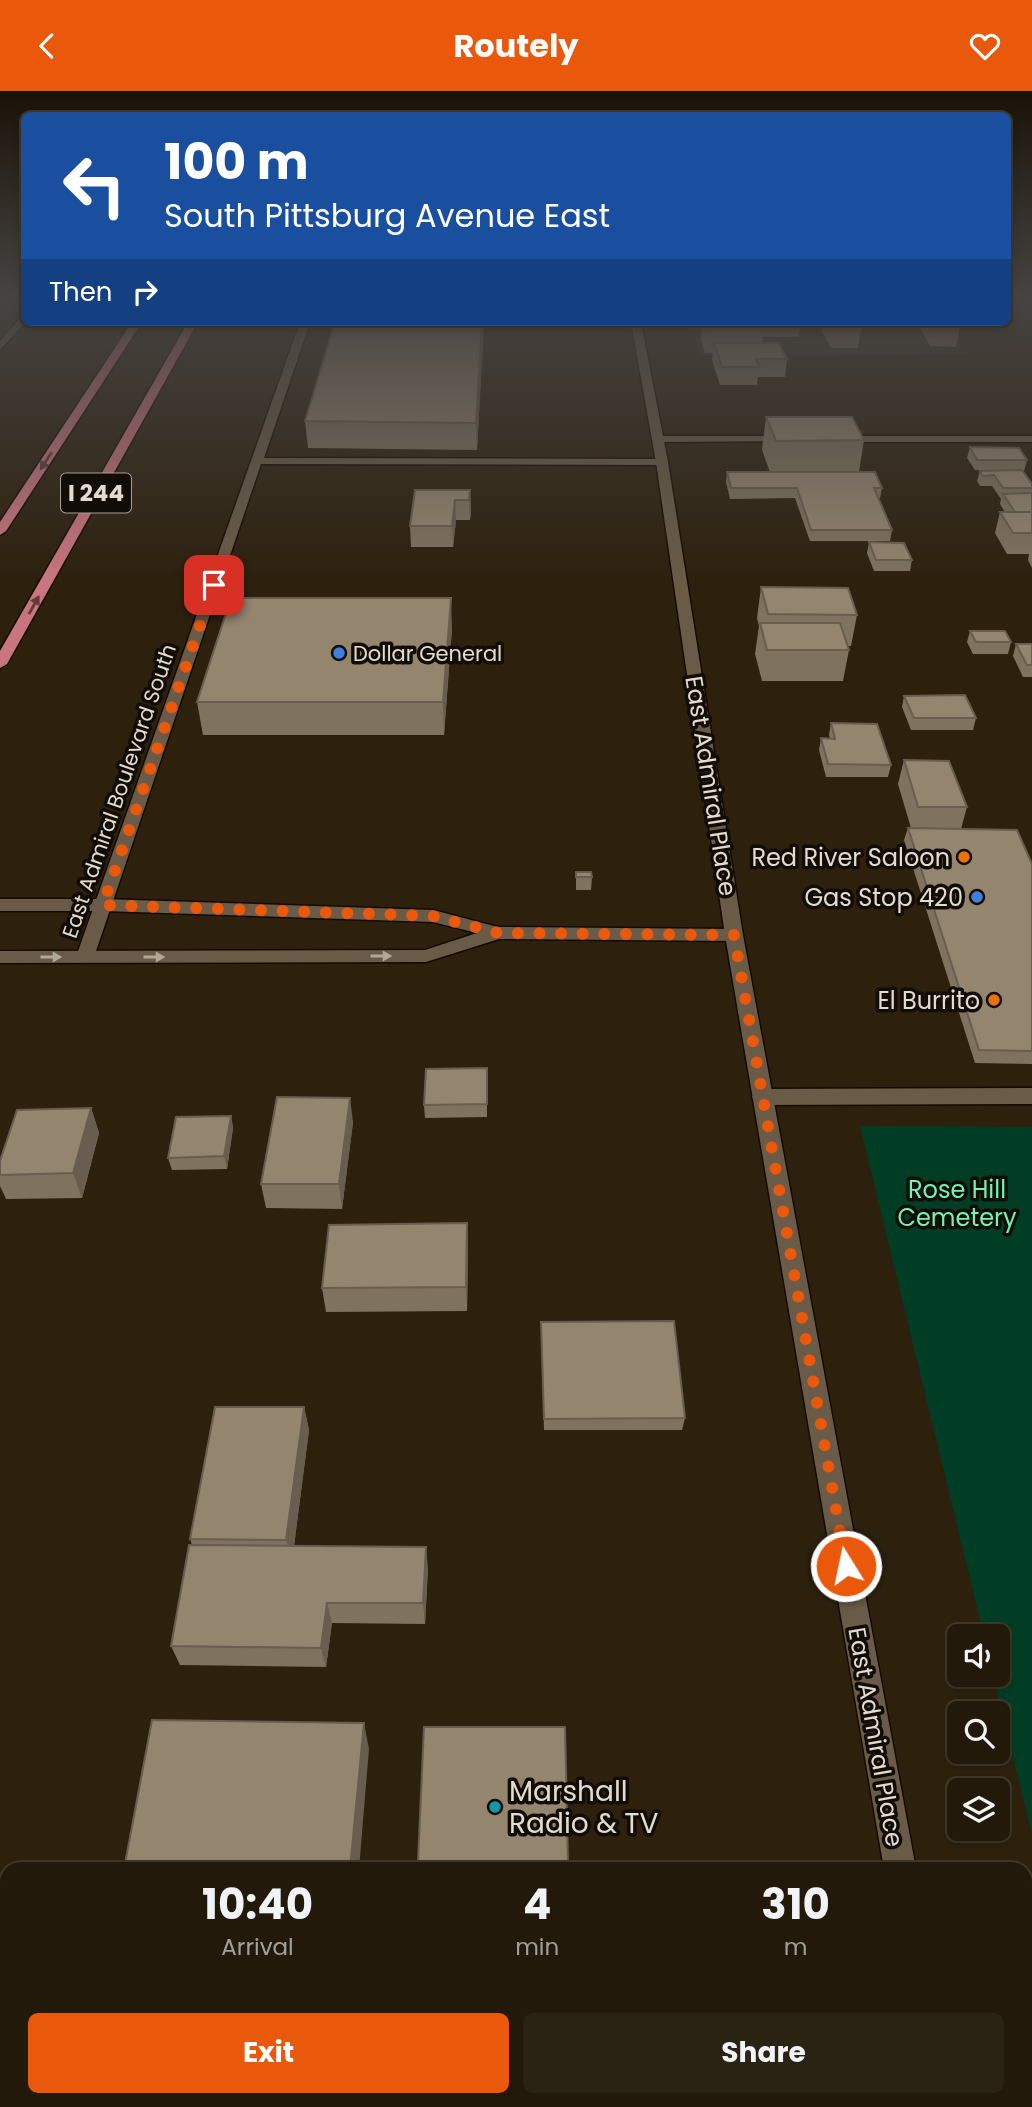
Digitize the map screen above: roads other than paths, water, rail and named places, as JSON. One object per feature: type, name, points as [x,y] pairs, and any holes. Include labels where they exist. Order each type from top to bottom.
[{"type":"highway","name":"I 244","points":[[0,531],[92,391]]},
{"type":"highway","name":"I 244","points":[[0,664],[154,391]]},
{"type":"street","name":"East Admiral Boulevard South","points":[[85,957],[281,391]]},
{"type":"street","name":"East Admiral Place","points":[[650,391],[734,935],[899,1862]]},
{"type":"street","points":[[659,439],[804,439]]},
{"type":"street","points":[[818,439],[1032,439]]},
{"type":"street","points":[[257,461],[662,462]]},
{"type":"street","points":[[0,905],[103,905],[433,916],[498,933],[734,935]]},
{"type":"street","points":[[8,957],[426,956],[498,933]]},
{"type":"street","points":[[762,1097],[1032,1096]]},
{"type":"place","name":"Dollar General","points":[[339,653]]},
{"type":"place","name":"Red River Saloon","points":[[964,857]]},
{"type":"place","name":"Gas Stop 420","points":[[977,897]]},
{"type":"place","name":"El Burrito","points":[[994,1000]]},
{"type":"place","name":"Marshall Radio & TV","points":[[495,1807]]},
{"type":"park label","name":"Rose Hill Cemetery","points":[[957,1203]]}]
